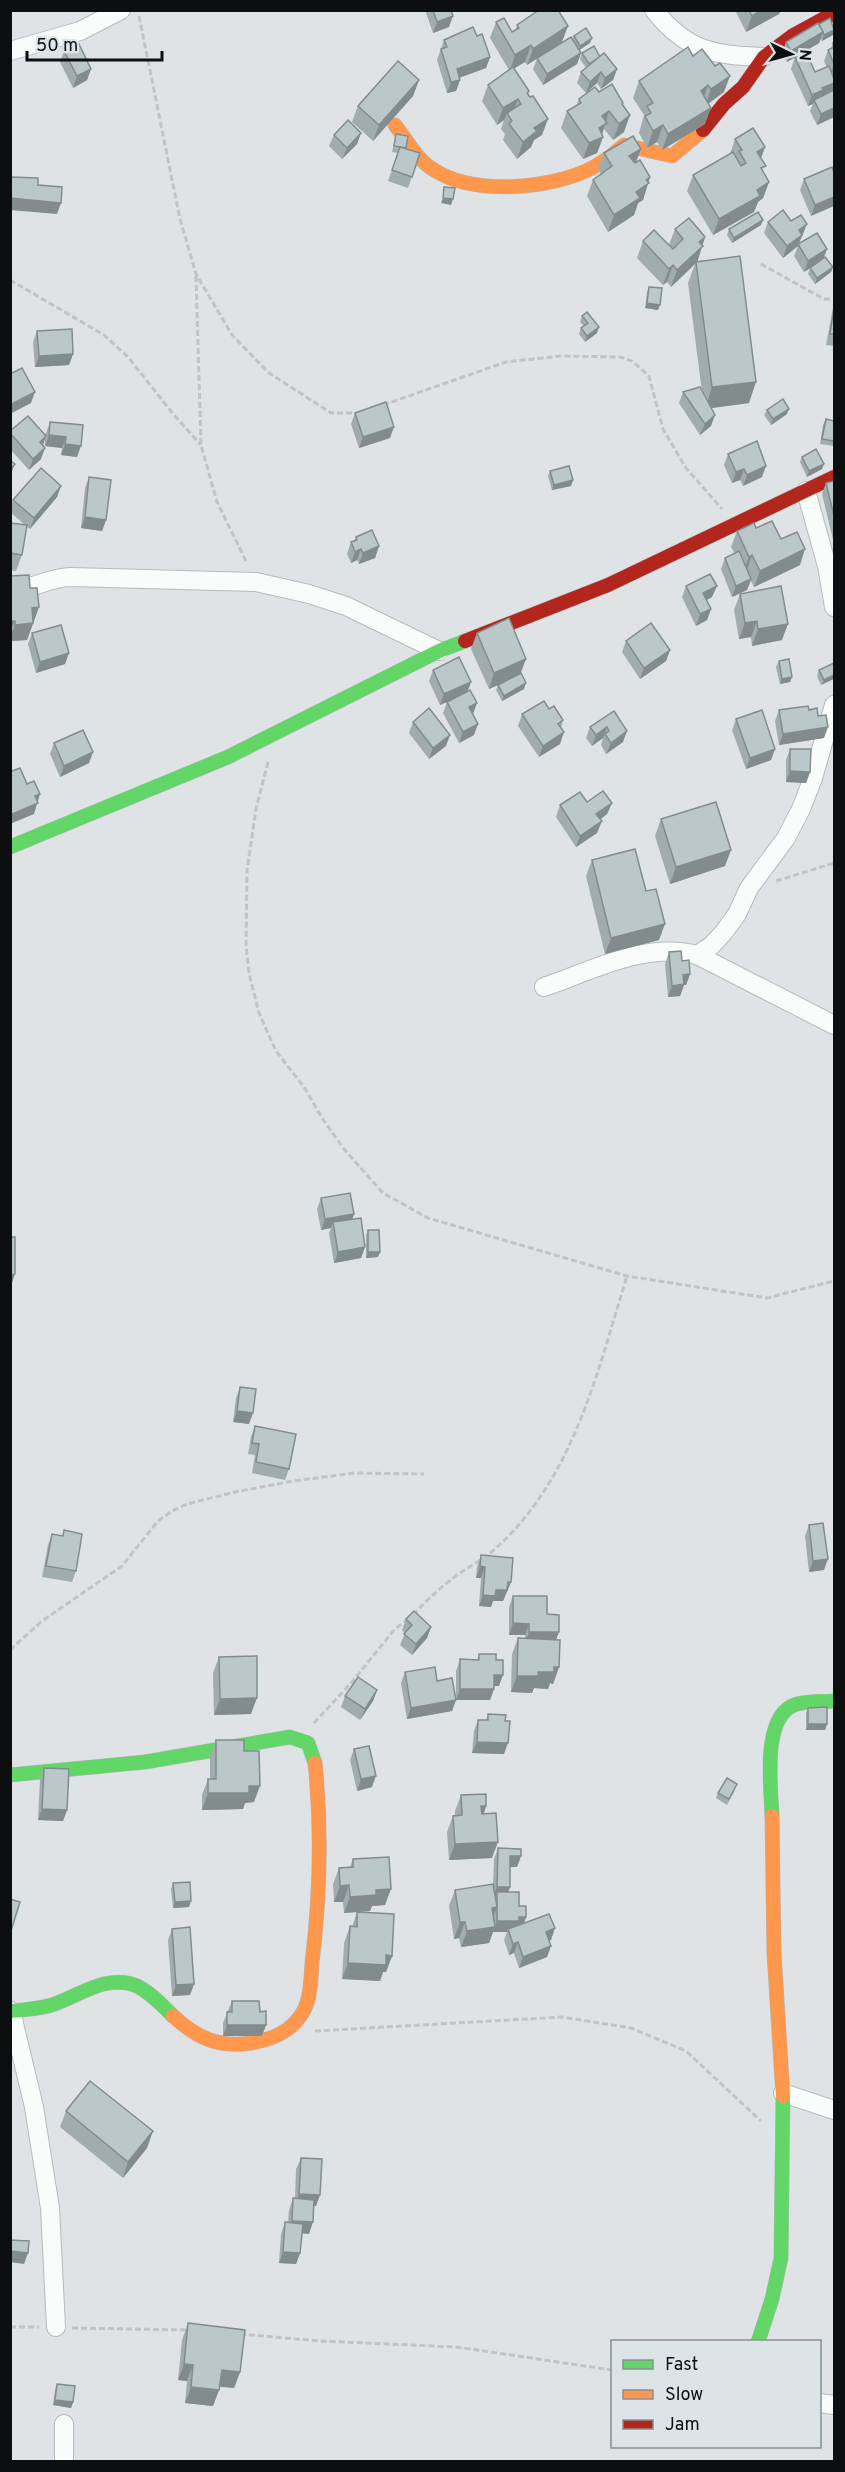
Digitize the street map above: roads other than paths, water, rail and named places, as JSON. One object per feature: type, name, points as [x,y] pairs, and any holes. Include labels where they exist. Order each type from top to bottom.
[{"type":"street","points":[[654,10],[676,34],[699,48],[721,55],[764,57]]},
{"type":"street","points":[[10,51],[80,31],[113,12]]},
{"type":"street","points":[[395,125],[434,170],[450,177],[509,185],[551,182],[593,168],[624,145],[672,156],[708,126],[724,104],[743,87],[764,57],[792,36],[834,13]]},
{"type":"street","points":[[10,848],[129,795],[219,761],[439,651],[608,585],[834,477]]},
{"type":"street","points":[[806,491],[827,566],[834,607]]},
{"type":"street","points":[[10,590],[36,587],[56,577],[256,582],[309,594],[346,606],[439,651]]},
{"type":"street","points":[[697,955],[711,946],[724,932],[737,914],[749,888],[786,838],[813,778],[834,705]]},
{"type":"street","points":[[544,987],[646,952],[681,951],[697,955],[834,1024]]},
{"type":"street","points":[[759,2340],[772,2299],[781,2258],[783,2093],[774,1953],[771,1765],[773,1730],[784,1711],[796,1704],[834,1701]]},
{"type":"street","points":[[10,1775],[66,1772],[145,1762],[290,1737],[302,1738],[310,1744],[314,1755],[318,1790],[317,1900],[310,1987],[305,2009],[286,2032],[268,2039],[243,2043],[210,2042],[202,2039],[141,1988],[119,1981],[51,2005],[11,2011],[34,2107],[50,2208],[56,2328]]},
{"type":"street","points":[[783,2093],[834,2110]]},
{"type":"street","points":[[64,2424],[64,2462]]}]
